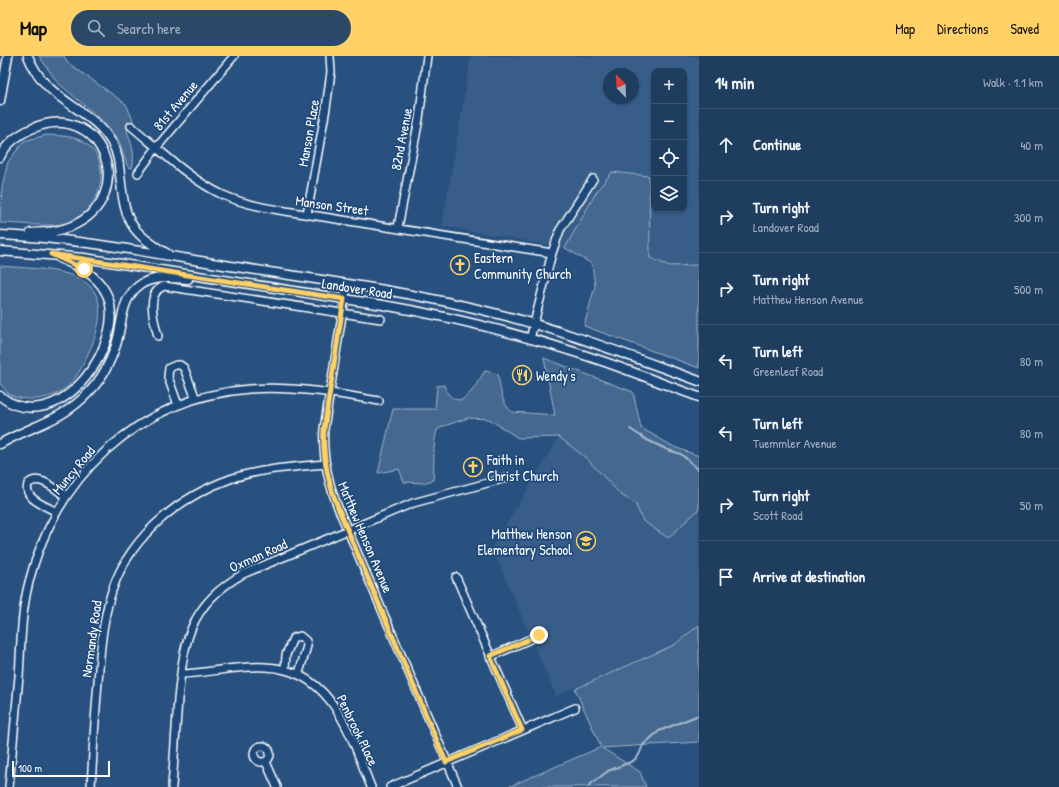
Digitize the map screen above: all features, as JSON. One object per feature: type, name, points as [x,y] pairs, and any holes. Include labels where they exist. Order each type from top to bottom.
[{"type":"main road","points":[[0,101],[8,56]]},
{"type":"main road","points":[[28,56],[48,88],[96,124],[108,137],[118,156],[124,207],[130,222],[144,239],[174,257]]},
{"type":"main road","points":[[0,157],[11,142],[28,131],[41,126],[63,124],[82,129],[96,139],[105,155],[108,172],[105,190],[100,201],[89,215],[79,223],[61,230],[2,235]]},
{"type":"main road","name":"Landover Road","points":[[2,235],[77,242],[346,284],[458,304],[534,324],[596,343],[699,381]]},
{"type":"main road","name":"Landover Road","points":[[2,251],[51,254],[344,299],[436,315],[530,339],[588,356],[699,397]]},
{"type":"main road","points":[[0,396],[11,403],[24,407],[51,405],[69,395],[82,382],[94,366],[104,346],[111,312],[106,292],[100,282],[88,272],[51,254]]},
{"type":"main road","points":[[0,444],[54,420],[67,412],[90,392],[99,381],[110,360],[118,338],[126,302],[131,293],[139,286],[161,278],[217,279]]},
{"type":"street","name":"81st Avenue","points":[[138,173],[157,147],[234,56]]},
{"type":"street","name":"Manson Place","points":[[307,214],[328,96],[331,72],[330,56]]},
{"type":"street","name":"82nd Avenue","points":[[398,227],[419,119],[427,56]]},
{"type":"street","name":"Manson Street","points":[[131,126],[200,182],[222,195],[262,208],[398,227],[552,253]]},
{"type":"street","points":[[530,339],[552,253],[564,222],[593,179]]},
{"type":"street","name":"Matthew Henson Avenue","points":[[346,284],[324,434],[325,464],[332,490],[348,530],[458,787]]},
{"type":"street","name":"Landover Road","points":[[158,336],[152,316],[154,295],[157,289],[164,286],[381,319]]},
{"type":"street","points":[[178,406],[167,374],[169,368],[174,365],[180,365],[184,368],[196,399]]},
{"type":"street","name":"Muncy Road","points":[[9,787],[22,631],[28,587],[39,549],[57,512],[66,496],[92,464],[118,440],[144,423],[196,399],[222,393],[254,389],[280,388],[329,392],[378,401]]},
{"type":"street","name":"Normandy Road","points":[[90,787],[101,648],[105,618],[117,579],[132,551],[150,529],[170,510],[190,496],[205,489],[244,475],[325,464]]},
{"type":"street","name":"Oxman Road","points":[[172,787],[184,649],[190,629],[198,614],[219,590],[243,574],[420,501],[506,478]]},
{"type":"street","points":[[57,512],[30,497],[27,491],[28,484],[32,480],[39,480],[66,496]]},
{"type":"street","points":[[456,577],[522,730]]},
{"type":"street","points":[[490,656],[539,635]]},
{"type":"street","points":[[285,669],[286,655],[293,638],[300,636],[304,637],[307,646],[299,673]]},
{"type":"street","name":"Penbrook Place","points":[[181,674],[255,667],[285,669],[299,673],[314,683],[332,701],[371,787]]},
{"type":"street","points":[[390,787],[575,708]]},
{"type":"street","points":[[266,762],[277,787]]},
{"type":"shaded area","points":[[39,56],[64,56],[68,63],[126,104],[133,120],[127,131],[133,153],[132,168],[128,167],[118,140],[104,122],[57,82]]},
{"type":"shaded area","points":[[471,56],[699,56],[699,265],[670,266],[650,258],[649,176],[612,172],[597,191],[565,248],[442,226]]},
{"type":"shaded area","points":[[46,135],[69,137],[84,142],[96,155],[100,166],[101,178],[99,190],[94,201],[87,211],[78,218],[67,223],[43,225],[0,223],[2,187],[8,162],[24,141]]},
{"type":"shaded area","points":[[612,172],[649,176],[650,258],[670,266],[699,265],[699,368],[584,326],[595,286],[592,264],[565,248],[597,191]]},
{"type":"shaded area","points":[[0,266],[40,269],[70,275],[89,285],[99,303],[100,314],[95,337],[77,376],[71,384],[52,396],[39,399],[19,398],[8,393],[0,384]]},
{"type":"shaded area","points":[[544,358],[633,392],[641,428],[674,447],[699,456],[699,509],[668,538],[643,521],[635,503],[621,495],[586,458],[559,437],[518,438],[489,419],[468,418],[444,426],[437,430],[433,480],[423,483],[404,482],[399,469],[378,473],[393,409],[435,409],[437,386],[444,385],[450,396],[455,399],[462,400],[472,391],[485,371],[498,374],[503,399],[505,404],[512,412],[555,415]]},
{"type":"shaded area","points":[[559,437],[586,458],[621,495],[635,503],[643,521],[667,537],[699,509],[699,624],[674,645],[556,696],[492,548]]},
{"type":"shaded area","points":[[699,625],[699,742],[602,748],[640,772],[646,787],[508,787],[601,747],[575,689],[674,645]]},
{"type":"waterway","points":[[630,429],[647,440],[668,450],[681,454],[699,470]]},
{"type":"waterway","points":[[587,787],[608,771],[633,761],[639,755],[643,745],[659,731],[699,715]]},
{"type":"place","name":"Eastern Community Church","points":[[460,265]]},
{"type":"place","name":"Wendy's","points":[[522,375]]},
{"type":"place","name":"Faith in Christ Church","points":[[473,467]]},
{"type":"place","name":"Matthew Henson Elementary School","points":[[586,541]]},
{"type":"route","points":[[84,269],[51,254],[344,299],[324,429],[323,440],[327,476],[339,510],[384,612],[446,762],[522,730],[490,656],[539,635]]}]
